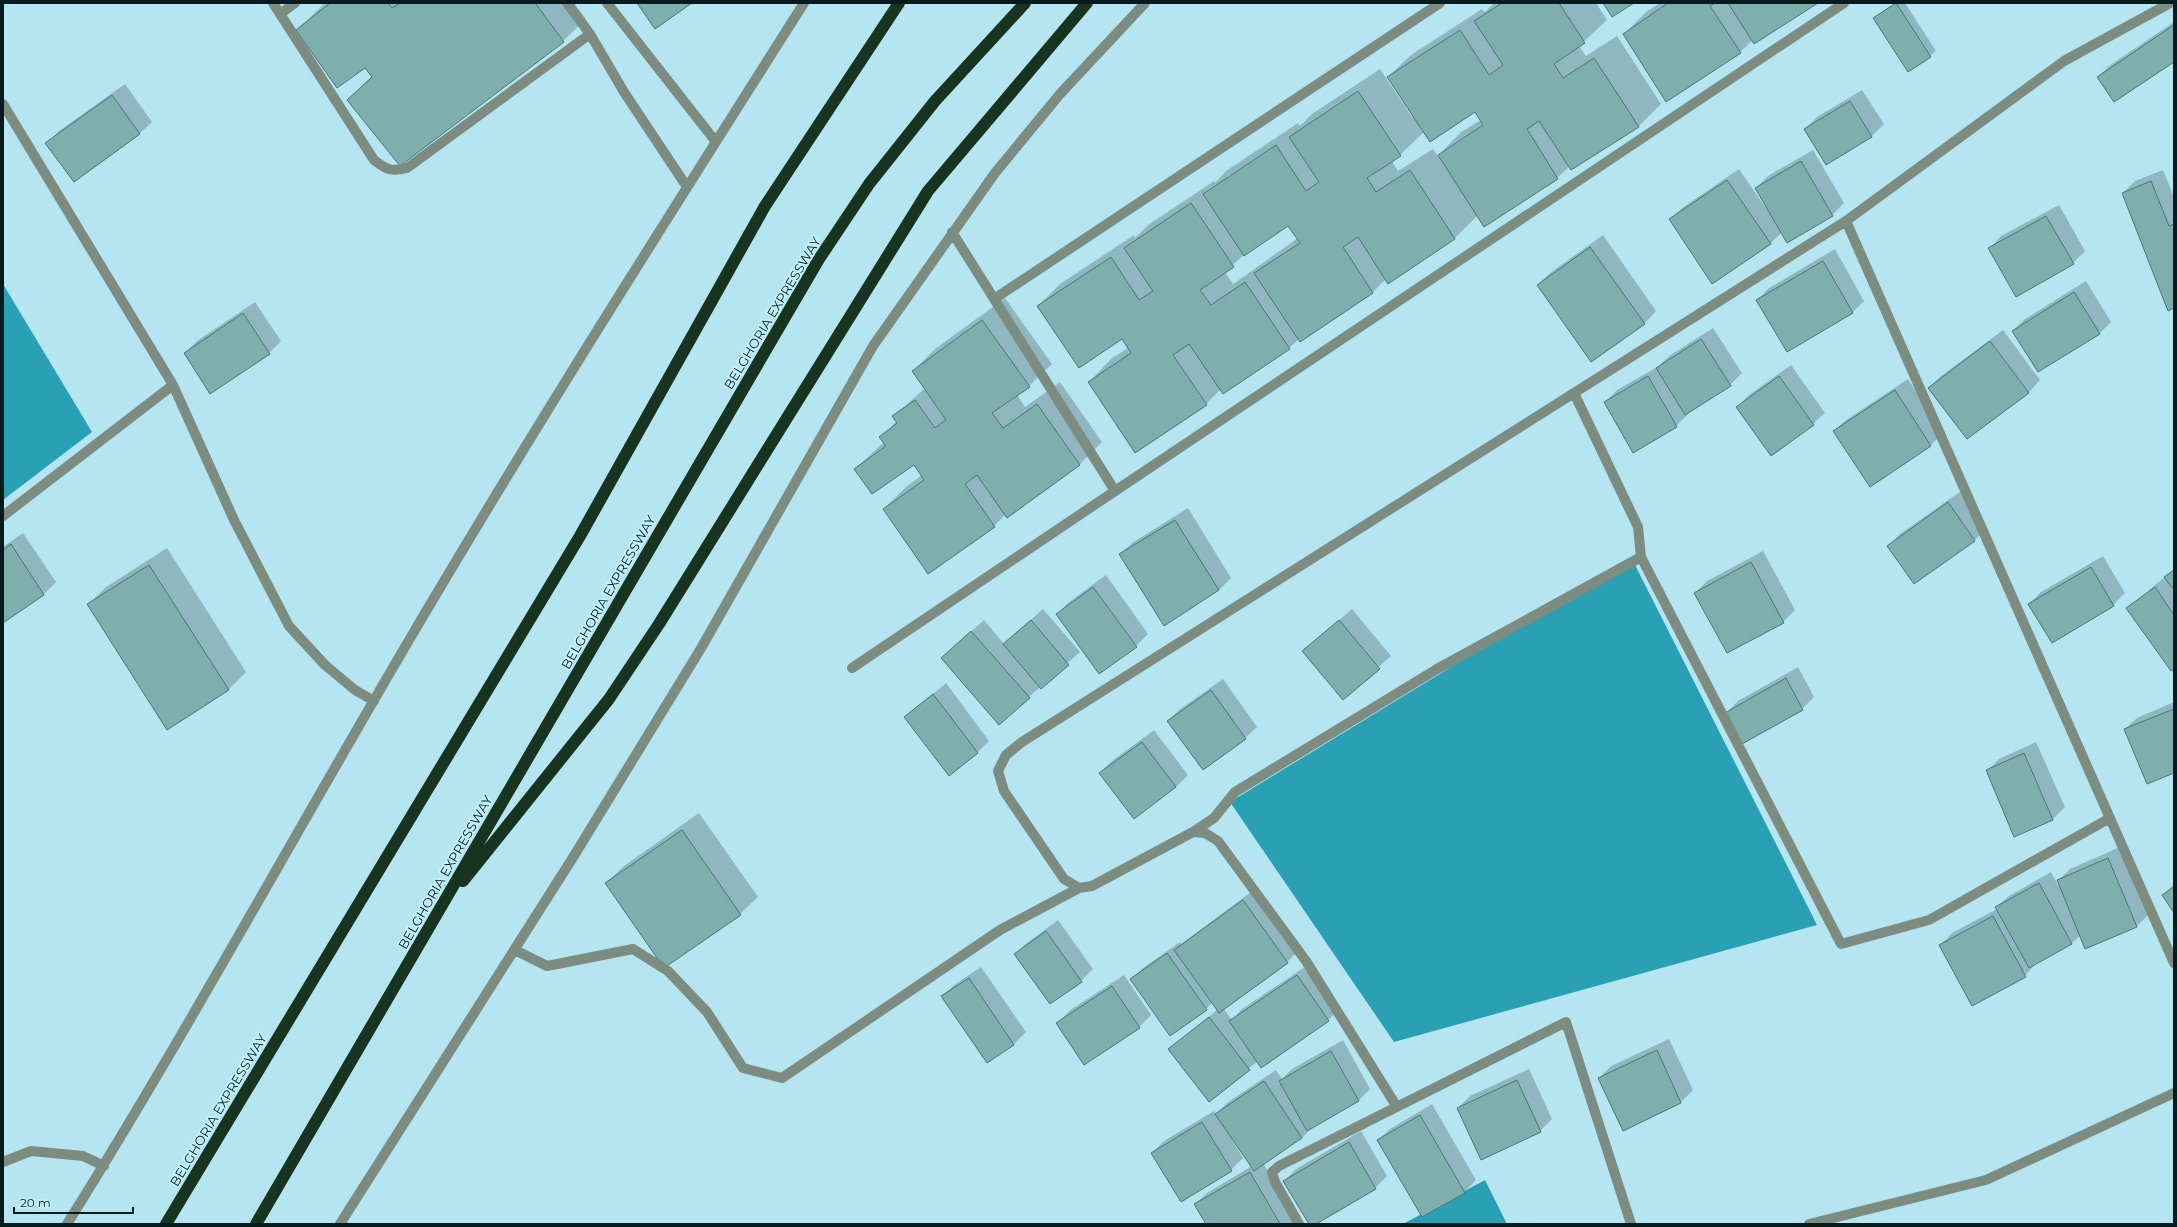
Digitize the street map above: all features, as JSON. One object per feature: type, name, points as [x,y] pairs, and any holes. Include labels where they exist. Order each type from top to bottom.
[{"type":"highway","name":"BELGHORIA EXPRESSWAY","points":[[166,1224],[580,536],[765,206],[899,3]]},
{"type":"highway","name":"BELGHORIA EXPRESSWAY","points":[[256,1224],[819,259],[869,184],[935,101],[1025,3]]},
{"type":"highway","points":[[439,910],[609,699],[659,624],[928,191],[1086,3]]},
{"type":"street","points":[[273,3],[374,160],[383,168],[393,171],[407,168],[590,34]]},
{"type":"street","points":[[280,14],[295,3]]},
{"type":"street","points":[[567,3],[590,34],[624,92],[687,187]]},
{"type":"street","points":[[607,3],[716,142]]},
{"type":"street","points":[[67,1224],[104,1166],[414,631],[598,327],[804,3]]},
{"type":"street","points":[[340,1224],[515,950],[700,650],[873,346],[995,173],[1060,94],[1145,3]]},
{"type":"street","points":[[994,299],[1440,3]]},
{"type":"street","points":[[852,668],[1844,3]]},
{"type":"street","points":[[1079,888],[1064,879],[1004,791],[998,771],[1006,755],[1022,742],[1846,221],[2064,61],[2170,3]]},
{"type":"street","points":[[3,104],[173,385],[234,520],[289,626],[324,665],[355,690],[374,701]]},
{"type":"street","points":[[1846,221],[2174,964]]},
{"type":"street","points":[[952,232],[1115,491]]},
{"type":"street","points":[[3,516],[173,385]]},
{"type":"street","points":[[1574,393],[1638,527],[1641,557],[1841,944],[1929,920],[2110,818]]},
{"type":"street","points":[[515,950],[547,966],[632,949],[668,971],[707,1012],[744,1068],[782,1078],[1000,930],[1079,888],[1092,886],[1193,832],[1214,818],[1235,792],[1437,669],[1641,557]]},
{"type":"street","points":[[1193,832],[1205,833],[1218,841],[1306,961],[1397,1107]]},
{"type":"street","points":[[1300,1224],[1275,1182],[1272,1172],[1280,1166],[1566,1022],[1631,1224]]},
{"type":"street","points":[[1809,1224],[1986,1180],[2174,1093]]},
{"type":"street","points":[[3,1162],[31,1151],[83,1156],[104,1166]]},
{"type":"water","points":[[3,284],[92,432],[3,500]]},
{"type":"water","points":[[1631,557],[1817,925],[1394,1042],[1230,802]]},
{"type":"water","points":[[1485,1180],[1507,1224],[1403,1224]]},
{"type":"building","points":[[330,3],[388,3],[392,8],[400,3],[535,3],[564,42],[400,166],[347,100],[372,77],[365,68],[337,88],[296,30]]},
{"type":"building","points":[[637,3],[692,3],[655,29]]},
{"type":"building","points":[[1502,3],[1559,3],[1585,43],[1554,64],[1563,78],[1594,58],[1639,127],[1571,170],[1539,121],[1527,129],[1558,179],[1484,227],[1438,155],[1483,125],[1475,112],[1430,142],[1387,77],[1460,30],[1489,75],[1503,65],[1474,21]]},
{"type":"building","points":[[1603,3],[1634,3],[1612,17]]},
{"type":"building","points":[[1668,3],[1715,3],[1710,6],[1741,53],[1666,102],[1623,34]]},
{"type":"building","points":[[1728,3],[1818,3],[1754,44]]},
{"type":"building","points":[[1896,3],[1931,57],[1908,72],[1873,18]]},
{"type":"building","points":[[2174,25],[2174,62],[2114,102],[2097,77]]},
{"type":"building","points":[[1358,91],[1401,156],[1367,178],[1376,192],[1410,170],[1455,239],[1388,284],[1358,237],[1343,247],[1373,293],[1300,342],[1254,273],[1300,243],[1288,226],[1244,256],[1203,194],[1276,145],[1306,191],[1319,182],[1289,137]]},
{"type":"building","points":[[112,95],[140,134],[74,182],[45,143]]},
{"type":"building","points":[[1850,101],[1872,137],[1826,165],[1804,129]]},
{"type":"building","points":[[1801,161],[1833,216],[1787,243],[1755,188]]},
{"type":"building","points":[[1727,180],[1771,244],[1712,284],[1669,219]]},
{"type":"building","points":[[2151,181],[2169,226],[2174,224],[2174,308],[2168,311],[2122,193]]},
{"type":"building","points":[[1191,203],[1234,267],[1200,290],[1211,305],[1245,282],[1290,349],[1223,394],[1189,344],[1173,355],[1207,405],[1135,453],[1088,382],[1131,353],[1122,339],[1079,368],[1037,306],[1111,257],[1139,300],[1153,291],[1124,248]]},
{"type":"building","points":[[2046,216],[2074,264],[2016,297],[1988,248]]},
{"type":"building","points":[[1590,247],[1645,324],[1591,362],[1537,285]]},
{"type":"building","points":[[1823,261],[1853,313],[1787,352],[1756,300]]},
{"type":"building","points":[[2074,292],[2100,334],[2038,372],[2012,331]]},
{"type":"building","points":[[243,313],[270,354],[210,394],[184,353]]},
{"type":"building","points":[[982,320],[1030,387],[992,413],[1003,428],[1037,404],[1080,465],[1007,518],[977,475],[965,484],[995,527],[928,574],[883,509],[924,480],[914,465],[872,494],[854,469],[886,446],[879,437],[897,423],[892,416],[915,400],[935,428],[946,420],[912,371]]},
{"type":"building","points":[[1701,339],[1731,386],[1685,415],[1656,368]]},
{"type":"building","points":[[1990,341],[2029,393],[1967,439],[1928,388]]},
{"type":"building","points":[[1648,376],[1677,427],[1633,453],[1604,402]]},
{"type":"building","points":[[1779,376],[1814,425],[1771,456],[1736,407]]},
{"type":"building","points":[[1895,390],[1931,446],[1870,487],[1833,431]]},
{"type":"building","points":[[1948,502],[1975,541],[1914,584],[1887,546]]},
{"type":"building","points":[[1175,520],[1219,590],[1164,626],[1119,554]]},
{"type":"building","points":[[11,544],[44,595],[3,623],[3,550]]},
{"type":"building","points":[[1751,562],[1784,623],[1727,653],[1694,593]]},
{"type":"building","points":[[149,565],[229,690],[167,730],[87,604]]},
{"type":"building","points":[[2091,567],[2114,606],[2052,643],[2028,604]]},
{"type":"building","points":[[2174,570],[2174,590],[2164,577]]},
{"type":"building","points":[[1093,587],[1137,647],[1099,674],[1056,614]]},
{"type":"building","points":[[2155,587],[2174,615],[2174,669],[2171,671],[2126,608]]},
{"type":"building","points":[[1031,620],[1069,665],[1041,689],[1003,644]]},
{"type":"building","points":[[1339,620],[1380,669],[1343,700],[1302,651]]},
{"type":"building","points":[[971,631],[1030,698],[999,725],[941,658]]},
{"type":"building","points":[[1786,678],[1803,710],[1742,744],[1725,713]]},
{"type":"building","points":[[1211,690],[1246,739],[1203,770],[1167,721]]},
{"type":"building","points":[[933,694],[978,753],[949,776],[904,717]]},
{"type":"building","points":[[2174,709],[2174,773],[2147,784],[2124,729]]},
{"type":"building","points":[[1142,742],[1176,787],[1134,819],[1099,773]]},
{"type":"building","points":[[2024,753],[2053,820],[2014,837],[1986,770]]},
{"type":"building","points":[[682,830],[741,915],[664,968],[605,883]]},
{"type":"building","points":[[2108,858],[2137,927],[2085,949],[2057,880]]},
{"type":"building","points":[[2039,883],[2072,944],[2029,968],[1995,907]]},
{"type":"building","points":[[2174,887],[2174,913],[2162,895]]},
{"type":"building","points":[[1243,900],[1288,963],[1219,1013],[1174,950]]},
{"type":"building","points":[[1993,916],[2026,977],[1972,1006],[1939,945]]},
{"type":"building","points":[[1046,931],[1082,982],[1050,1004],[1014,954]]},
{"type":"building","points":[[1167,953],[1207,1010],[1170,1036],[1130,979]]},
{"type":"building","points":[[1297,975],[1329,1021],[1261,1068],[1229,1021]]},
{"type":"building","points":[[969,978],[1014,1045],[987,1063],[941,996]]},
{"type":"building","points":[[1112,986],[1140,1028],[1084,1065],[1056,1023]]},
{"type":"building","points":[[1209,1017],[1250,1070],[1209,1102],[1168,1049]]},
{"type":"building","points":[[1657,1050],[1681,1103],[1623,1131],[1598,1078]]},
{"type":"building","points":[[1331,1051],[1359,1101],[1307,1131],[1279,1081]]},
{"type":"building","points":[[1517,1080],[1541,1132],[1481,1160],[1457,1108]]},
{"type":"building","points":[[1264,1081],[1302,1138],[1254,1171],[1215,1114]]},
{"type":"building","points":[[1420,1115],[1465,1193],[1422,1217],[1377,1140]]},
{"type":"building","points":[[1202,1122],[1232,1171],[1181,1202],[1151,1153]]},
{"type":"building","points":[[1349,1142],[1376,1189],[1316,1224],[1309,1224],[1283,1181]]},
{"type":"building","points":[[1250,1172],[1280,1224],[1206,1224],[1194,1204]]}]
